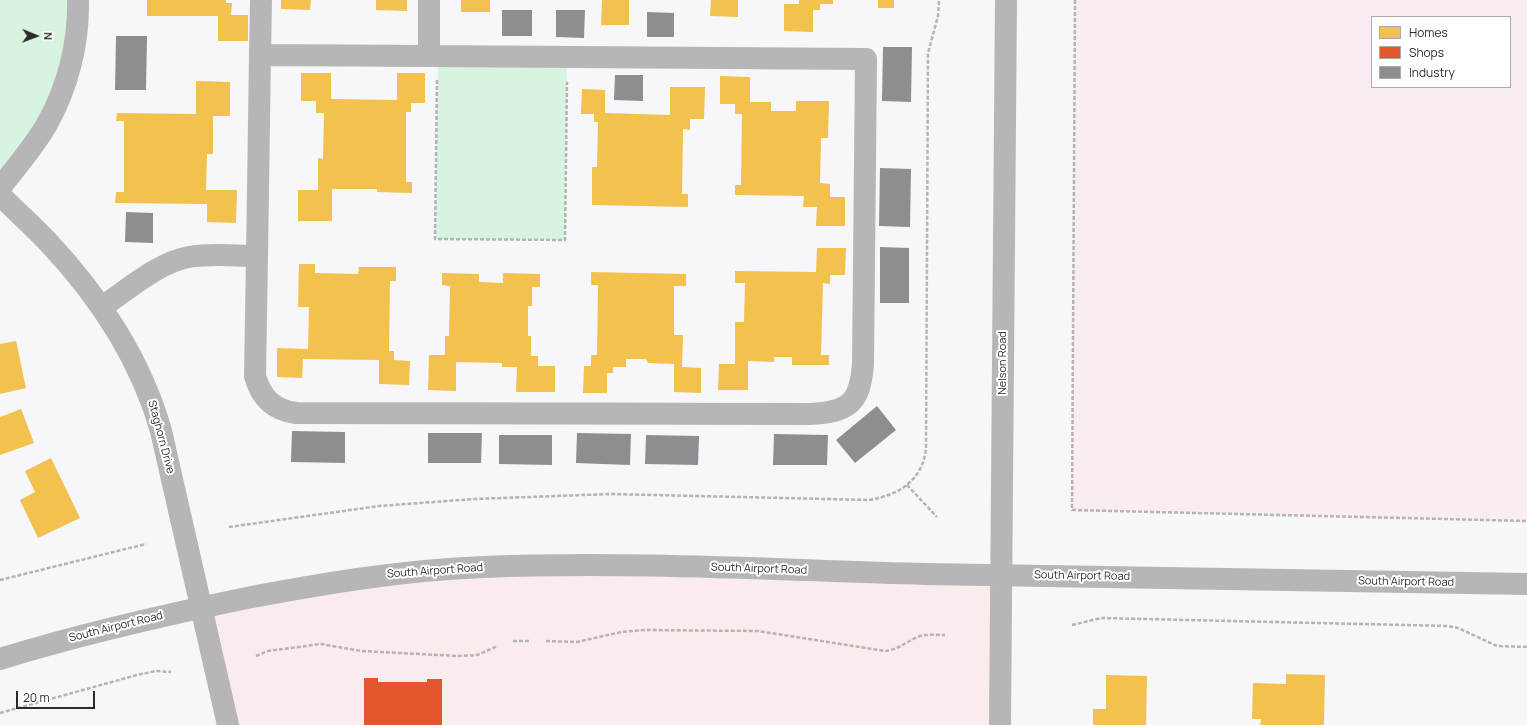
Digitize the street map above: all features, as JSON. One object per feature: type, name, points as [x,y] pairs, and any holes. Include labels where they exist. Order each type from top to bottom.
[{"type":"main road","name":"Nelson Road","points":[[1000,725],[1006,0]]},
{"type":"main road","name":"South Airport Road","points":[[0,659],[62,640],[202,607],[306,587],[387,574],[482,567],[604,565],[1002,575],[1527,584]]},
{"type":"street","points":[[0,188],[38,138],[56,104],[68,73],[73,53],[77,24],[78,0]]},
{"type":"street","points":[[260,0],[255,376],[260,390],[267,400],[285,411],[306,414],[810,414],[834,412],[844,408],[858,392],[863,376],[866,59],[260,55]]},
{"type":"street","points":[[429,0],[433,56]]},
{"type":"street","name":"Staghorn Drive","points":[[0,195],[48,242],[102,308],[140,374],[157,416],[228,725]]},
{"type":"street","points":[[102,308],[150,275],[182,259],[194,256],[257,256]]},
{"type":"path","points":[[1075,0],[1072,510],[1527,521]]},
{"type":"path","points":[[433,56],[435,239],[504,240],[565,240],[568,56]]},
{"type":"path","points":[[907,485],[937,517]]},
{"type":"path","points":[[0,580],[146,544]]},
{"type":"path","points":[[1072,625],[1101,618],[1448,626],[1458,628],[1497,646],[1527,647]]},
{"type":"path","points":[[546,641],[577,642],[621,632],[645,630],[758,631],[885,651],[899,647],[923,636],[945,636]]},
{"type":"path","points":[[513,641],[531,641]]},
{"type":"path","points":[[256,656],[268,651],[321,644],[361,650],[458,656],[477,655],[498,646]]},
{"type":"path","points":[[0,713],[137,675],[156,671],[171,672]]},
{"type":"shaded area","points":[[1074,0],[1527,0],[1527,520],[1072,510]]},
{"type":"shaded area","points":[[387,574],[1002,575],[1000,725],[228,725],[202,607]]},
{"type":"green space","points":[[0,0],[78,0],[73,53],[0,188]]},
{"type":"green space","points":[[438,56],[567,57],[565,240],[435,239]]},
{"type":"building: Homes","points":[[147,0],[226,0],[226,3],[232,3],[231,15],[248,15],[248,41],[218,41],[218,16],[147,16]]},
{"type":"building: Homes","points":[[281,0],[311,0],[310,10],[281,9]]},
{"type":"building: Homes","points":[[376,0],[407,0],[407,11],[376,10]]},
{"type":"building: Homes","points":[[461,0],[490,0],[490,12],[461,12]]},
{"type":"building: Homes","points":[[602,0],[629,0],[629,25],[601,25]]},
{"type":"building: Homes","points":[[711,0],[738,0],[738,17],[710,16]]},
{"type":"building: Homes","points":[[799,0],[833,0],[833,4],[820,4],[820,10],[813,10],[813,32],[784,31],[784,4],[799,4]]},
{"type":"building: Homes","points":[[878,0],[894,0],[894,8],[878,8]]},
{"type":"building: Homes","points":[[301,73],[331,73],[331,99],[397,100],[397,73],[425,73],[425,103],[411,103],[411,112],[406,112],[406,182],[412,182],[412,193],[377,192],[377,189],[332,189],[332,221],[298,221],[298,190],[318,190],[318,158],[323,159],[324,113],[316,113],[316,101],[301,101]]},
{"type":"building: Homes","points":[[720,76],[750,77],[750,102],[771,102],[771,111],[796,111],[796,101],[829,101],[828,138],[821,138],[820,183],[830,184],[830,197],[845,197],[845,226],[816,226],[817,207],[803,207],[804,196],[735,195],[735,185],[741,185],[742,114],[735,114],[735,104],[720,104]]},
{"type":"building: Homes","points":[[196,81],[230,82],[230,116],[213,116],[213,154],[207,154],[206,190],[237,190],[236,223],[207,222],[207,204],[115,203],[116,192],[124,192],[124,121],[116,121],[117,113],[196,114]]},
{"type":"building: Homes","points":[[670,87],[705,87],[704,119],[690,119],[690,130],[683,129],[682,194],[688,194],[688,207],[592,205],[592,167],[597,167],[598,122],[594,122],[594,114],[581,114],[582,89],[605,90],[605,113],[670,115]]},
{"type":"building: Homes","points":[[817,248],[846,248],[845,275],[830,275],[830,284],[823,283],[821,355],[829,355],[829,365],[792,365],[792,357],[774,357],[774,362],[748,361],[748,390],[718,390],[719,364],[735,364],[735,322],[744,322],[745,283],[735,283],[735,271],[816,272]]},
{"type":"building: Homes","points":[[299,264],[315,264],[315,273],[358,274],[359,267],[396,267],[396,281],[390,281],[389,351],[394,351],[394,360],[410,361],[409,385],[379,384],[379,360],[303,359],[302,378],[277,377],[277,348],[308,349],[309,307],[298,307]]},
{"type":"building: Homes","points":[[591,272],[686,274],[686,286],[674,286],[674,335],[683,335],[682,367],[701,368],[701,393],[674,392],[674,364],[648,363],[646,359],[626,359],[626,367],[613,367],[613,373],[607,373],[607,393],[583,393],[584,366],[591,366],[591,355],[597,355],[598,285],[591,285]]},
{"type":"building: Homes","points":[[442,273],[479,274],[479,282],[503,283],[503,273],[540,274],[540,287],[532,287],[532,306],[528,306],[528,336],[531,336],[531,356],[538,356],[538,366],[555,366],[555,392],[516,392],[517,367],[502,367],[502,363],[456,362],[456,391],[428,390],[429,355],[445,355],[445,336],[449,336],[450,286],[442,285]]},
{"type":"building: Homes","points":[[16,341],[26,388],[0,394],[0,344]]},
{"type":"building: Homes","points":[[21,409],[34,443],[0,455],[0,417]]},
{"type":"building: Homes","points":[[51,458],[80,518],[38,538],[20,500],[35,492],[25,471]]},
{"type":"building: Homes","points":[[1286,674],[1325,675],[1324,725],[1260,725],[1261,719],[1252,719],[1253,683],[1286,684]]},
{"type":"building: Homes","points":[[1106,675],[1147,676],[1146,725],[1093,725],[1093,709],[1106,709]]},
{"type":"building: Shops","points":[[364,678],[378,678],[378,682],[427,682],[427,679],[442,679],[442,725],[364,725]]},
{"type":"building: Industry","points":[[502,10],[532,10],[532,36],[502,36]]},
{"type":"building: Industry","points":[[556,10],[585,10],[584,38],[556,37]]},
{"type":"building: Industry","points":[[647,12],[674,13],[674,37],[647,37]]},
{"type":"building: Industry","points":[[116,36],[147,36],[146,90],[115,90]]},
{"type":"building: Industry","points":[[883,47],[912,47],[911,102],[882,101]]},
{"type":"building: Industry","points":[[615,75],[643,75],[643,101],[614,100]]},
{"type":"building: Industry","points":[[880,168],[911,169],[910,227],[879,226]]},
{"type":"building: Industry","points":[[126,212],[153,213],[153,243],[125,242]]},
{"type":"building: Industry","points":[[880,247],[909,248],[909,303],[880,303]]},
{"type":"building: Industry","points":[[877,406],[896,430],[855,463],[836,440]]},
{"type":"building: Industry","points":[[292,431],[345,432],[345,463],[291,462]]},
{"type":"building: Industry","points":[[428,433],[482,433],[481,463],[428,463]]},
{"type":"building: Industry","points":[[577,433],[631,434],[630,465],[576,463]]},
{"type":"building: Industry","points":[[774,434],[828,435],[827,465],[773,465]]},
{"type":"building: Industry","points":[[499,435],[552,435],[552,465],[499,464]]},
{"type":"building: Industry","points":[[646,435],[699,436],[698,465],[645,464]]}]
